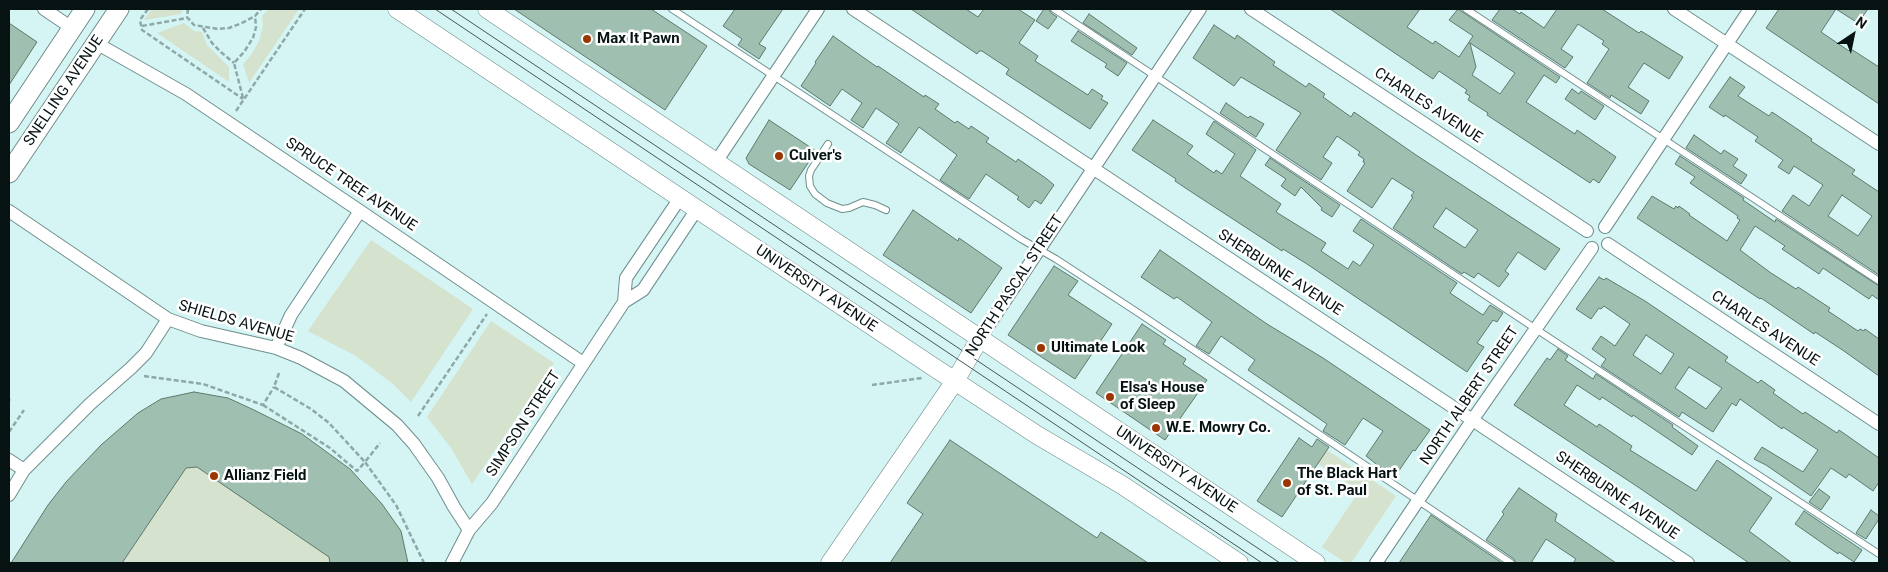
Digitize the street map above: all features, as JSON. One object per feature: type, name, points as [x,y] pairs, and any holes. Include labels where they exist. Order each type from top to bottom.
[{"type":"main road","name":"SNELLING AVENUE","points":[[9,123],[85,9]]},
{"type":"main road","name":"SNELLING AVENUE","points":[[9,173],[119,9]]},
{"type":"main road","name":"UNIVERSITY AVENUE","points":[[397,9],[1037,435],[1122,485],[1239,563]]},
{"type":"main road","name":"UNIVERSITY AVENUE","points":[[487,9],[1316,563]]},
{"type":"main road","name":"NORTH PASCAL STREET","points":[[830,563],[955,381],[980,338]]},
{"type":"street","points":[[44,9],[72,28]]},
{"type":"street","points":[[716,162],[818,9]]},
{"type":"street","name":"SHERBURNE AVENUE","points":[[853,9],[1688,563]]},
{"type":"street","name":"NORTH PASCAL STREET","points":[[980,338],[1154,75],[1200,9]]},
{"type":"street","name":"CHARLES AVENUE","points":[[1251,9],[1587,231]]},
{"type":"street","points":[[1674,9],[1879,144]]},
{"type":"street","points":[[1605,227],[1750,9]]},
{"type":"street","name":"SPRUCE TREE AVENUE","points":[[96,44],[186,94],[583,363]]},
{"type":"street","name":"SIMPSON STREET","points":[[624,302],[626,278],[680,198]]},
{"type":"street","name":"SIMPSON STREET","points":[[452,563],[469,530],[492,503],[624,302],[643,290],[697,209]]},
{"type":"street","name":"SHIELDS AVENUE","points":[[9,211],[168,319],[201,331],[276,348],[301,358],[344,381],[397,425],[414,444],[438,478],[469,530]]},
{"type":"street","points":[[276,348],[291,315],[360,211]]},
{"type":"street","points":[[1594,225],[1605,227],[1610,234],[1608,244],[1601,249],[1592,248],[1586,240],[1587,231],[1594,225]]},
{"type":"street","name":"CHARLES AVENUE","points":[[1608,244],[1879,424]]},
{"type":"street","name":"NORTH ALBERT STREET","points":[[1376,563],[1472,419],[1592,248]]},
{"type":"street","points":[[9,495],[24,470],[90,404],[136,363],[154,342],[168,319]]},
{"type":"street","points":[[9,460],[24,470]]},
{"type":"lane","points":[[672,9],[1140,314],[1511,563]]},
{"type":"lane","points":[[1054,9],[1879,554]]},
{"type":"lane","points":[[1466,9],[1879,281]]},
{"type":"lane","points":[[828,144],[809,176],[810,186],[815,194],[826,202],[842,209],[863,202],[886,210]]},
{"type":"path","points":[[148,9],[140,20],[142,30],[243,99]]},
{"type":"path","points":[[188,9],[186,11],[187,18],[194,25],[204,28],[229,28],[255,16],[261,9]]},
{"type":"path","points":[[243,99],[305,9]]},
{"type":"path","points":[[234,62],[244,52],[252,38],[256,27],[255,16]]},
{"type":"path","points":[[142,26],[187,18]]},
{"type":"path","points":[[204,28],[212,43],[234,62],[243,99]]},
{"type":"path","points":[[418,416],[487,314]]},
{"type":"path","points":[[263,405],[274,387],[279,372]]},
{"type":"path","points":[[144,376],[203,384],[263,405],[330,448],[357,471],[380,443]]},
{"type":"path","points":[[872,386],[924,378]]},
{"type":"path","points":[[274,387],[311,409],[329,423],[365,462],[396,505],[424,563]]},
{"type":"path","points":[[9,432],[24,410]]},
{"type":"green space","points":[[152,9],[183,9],[181,14],[144,20]]},
{"type":"green space","points":[[269,9],[299,9],[249,83],[243,64],[259,41],[263,26],[262,16]]},
{"type":"green space","points":[[184,23],[194,31],[202,32],[207,45],[229,67],[229,82],[157,33]]},
{"type":"green space","points":[[371,240],[473,309],[411,402],[393,384],[356,356],[308,331]]},
{"type":"green space","points":[[491,321],[554,363],[472,484],[451,448],[427,417]]},
{"type":"green space","name":"Allianz Field","points":[[194,392],[228,398],[254,410],[302,434],[350,469],[382,504],[401,531],[408,563],[11,563],[48,505],[66,482],[101,445],[138,413],[161,399]]},
{"type":"green space","points":[[1327,450],[1396,496],[1351,563],[1346,563],[1322,547],[1359,491],[1317,463]]},
{"type":"building","points":[[514,9],[651,9],[707,46],[665,110]]},
{"type":"building","points":[[735,9],[783,9],[759,44],[766,48],[759,59],[738,45],[742,39],[723,26]]},
{"type":"building","points":[[911,9],[966,9],[978,17],[984,9],[1018,9],[1035,20],[1019,43],[1038,56],[1035,61],[1088,95],[1092,89],[1103,96],[1101,99],[1108,103],[1090,129],[1006,74],[1009,69],[982,51],[979,51],[977,54]]},
{"type":"building","points":[[1044,9],[1049,9],[1057,17],[1048,29],[1036,21]]},
{"type":"building","points":[[1330,9],[1420,9],[1407,27],[1433,44],[1435,41],[1459,57],[1473,36],[1449,20],[1458,9],[1560,77],[1556,83],[1544,75],[1526,102],[1575,134],[1577,130],[1616,157],[1599,183],[1593,179],[1590,183],[1487,115],[1488,113],[1468,100],[1470,96],[1465,93],[1467,90],[1439,71],[1433,79]],"holes":[[[1470,43],[1515,73],[1500,94],[1472,75],[1476,67]]]},
{"type":"building","points":[[1500,9],[1512,9],[1520,14],[1521,12],[1544,28],[1557,9],[1602,9],[1639,33],[1641,31],[1683,57],[1669,79],[1644,63],[1628,87],[1649,101],[1641,114],[1611,95],[1610,98],[1587,83],[1609,49],[1602,44],[1604,41],[1578,24],[1561,49],[1573,57],[1565,68],[1492,20]]},
{"type":"building","points":[[1779,9],[1836,9],[1821,32],[1849,51],[1851,49],[1879,67],[1879,104],[1766,28]]},
{"type":"building","points":[[1836,9],[1868,9],[1858,23]]},
{"type":"building","points":[[1089,14],[1137,48],[1132,55],[1083,23]]},
{"type":"building","points":[[9,23],[37,42],[9,85]]},
{"type":"building","points":[[1214,25],[1235,39],[1237,35],[1275,62],[1273,65],[1306,87],[1309,83],[1325,94],[1323,97],[1351,117],[1354,112],[1560,249],[1545,270],[1518,252],[1505,271],[1509,274],[1499,287],[1478,273],[1474,278],[1464,272],[1462,274],[1393,228],[1413,197],[1411,196],[1414,192],[1392,178],[1372,208],[1347,191],[1365,163],[1363,162],[1364,159],[1358,155],[1360,152],[1337,136],[1323,157],[1332,163],[1321,180],[1276,150],[1301,113],[1241,77],[1234,86],[1193,58]],"holes":[[[1446,208],[1478,230],[1465,248],[1433,227]]]},
{"type":"building","points":[[1078,31],[1127,63],[1118,76],[1105,67],[1107,64],[1071,41]]},
{"type":"building","points":[[833,36],[877,67],[924,97],[925,95],[939,104],[935,109],[955,123],[957,121],[969,129],[971,126],[989,138],[986,142],[1016,162],[1018,159],[1047,179],[1054,185],[1041,204],[1035,200],[1029,208],[1017,199],[1019,197],[986,174],[969,199],[940,180],[957,155],[919,127],[901,153],[886,143],[899,124],[876,108],[863,128],[851,120],[862,103],[842,89],[830,106],[801,86]]},
{"type":"building","points":[[1730,77],[1745,87],[1738,96],[1769,116],[1772,112],[1812,139],[1811,141],[1855,170],[1852,174],[1879,192],[1879,275],[1782,211],[1793,195],[1809,206],[1823,185],[1794,166],[1789,174],[1778,167],[1783,160],[1755,141],[1758,137],[1725,115],[1724,117],[1709,107]],"holes":[[[1842,195],[1872,216],[1858,236],[1828,216]]]},
{"type":"building","points":[[1572,89],[1579,94],[1581,91],[1604,106],[1595,120],[1565,99]]},
{"type":"building","points":[[1226,103],[1248,118],[1250,116],[1264,124],[1256,137],[1220,113]]},
{"type":"building","name":"Culver's","points":[[769,120],[816,151],[790,190],[749,164],[746,158]]},
{"type":"building","points":[[1153,120],[1193,146],[1187,154],[1214,173],[1216,170],[1222,174],[1235,154],[1206,134],[1214,121],[1251,146],[1256,150],[1240,176],[1281,204],[1276,212],[1326,243],[1321,251],[1348,269],[1353,261],[1360,266],[1374,245],[1353,231],[1361,219],[1457,283],[1450,293],[1483,315],[1490,305],[1503,313],[1497,322],[1493,320],[1477,343],[1484,347],[1467,372],[1307,264],[1283,249],[1282,251],[1193,193],[1175,181],[1176,179],[1132,150]]},
{"type":"building","points":[[1694,135],[1721,154],[1724,150],[1738,159],[1733,166],[1747,175],[1741,184],[1686,148]]},
{"type":"building","points":[[1680,156],[1744,198],[1743,200],[1775,222],[1776,219],[1879,286],[1879,300],[1872,295],[1869,299],[1823,268],[1819,274],[1782,249],[1785,246],[1755,226],[1740,250],[1771,273],[1796,289],[1798,287],[1830,308],[1828,311],[1858,331],[1860,329],[1864,331],[1865,329],[1879,339],[1879,376],[1815,332],[1814,334],[1637,218],[1652,196],[1674,209],[1676,206],[1678,208],[1679,206],[1727,241],[1740,220],[1737,218],[1738,216],[1690,183],[1695,177],[1675,164]]},
{"type":"building","points":[[1270,158],[1340,205],[1332,217],[1321,210],[1322,208],[1301,187],[1295,196],[1281,186],[1286,179],[1265,165]]},
{"type":"building","points":[[913,210],[958,241],[959,238],[1002,268],[971,313],[883,255]]},
{"type":"building","points":[[1160,250],[1267,324],[1323,358],[1430,430],[1415,451],[1413,450],[1394,478],[1366,456],[1383,431],[1363,418],[1345,445],[1323,431],[1327,424],[1248,370],[1255,360],[1221,336],[1209,354],[1196,346],[1212,322],[1177,297],[1174,299],[1141,277]]},
{"type":"building","points":[[1054,266],[1078,281],[1068,295],[1112,324],[1075,379],[1008,335]]},
{"type":"building","points":[[1599,277],[1604,280],[1606,278],[1645,301],[1728,357],[1725,361],[1758,383],[1761,380],[1775,390],[1773,393],[1803,414],[1805,412],[1837,433],[1839,430],[1879,458],[1879,482],[1873,491],[1849,474],[1846,478],[1831,468],[1811,496],[1766,465],[1754,459],[1762,447],[1803,472],[1818,450],[1783,427],[1782,429],[1740,399],[1736,406],[1732,403],[1713,432],[1682,412],[1679,417],[1601,366],[1606,359],[1592,349],[1601,336],[1615,346],[1630,324],[1604,306],[1601,309],[1599,308],[1591,319],[1576,309]],"holes":[[[1646,335],[1674,354],[1661,374],[1633,355]],[[1689,367],[1722,388],[1706,409],[1675,388]]]},
{"type":"building","points":[[1142,324],[1166,340],[1163,344],[1186,359],[1183,364],[1207,380],[1165,440],[1096,393]]},
{"type":"building","points":[[1558,349],[1568,356],[1565,360],[1593,379],[1596,374],[1673,425],[1672,427],[1698,446],[1692,455],[1633,415],[1632,417],[1602,397],[1600,400],[1577,385],[1564,405],[1597,427],[1599,424],[1632,446],[1630,450],[1696,491],[1717,460],[1772,498],[1749,531],[1792,563],[1749,563],[1514,405],[1547,358],[1550,360]]},
{"type":"building","name":"Allianz Field","points":[[194,392],[228,398],[254,410],[302,434],[350,469],[382,504],[401,531],[408,563],[330,563],[329,557],[197,467],[186,468],[122,563],[11,563],[48,505],[66,482],[101,445],[138,413],[161,399]]},
{"type":"building","name":"The Black Hart of St. Paul","points":[[1299,438],[1312,447],[1317,439],[1329,447],[1282,517],[1257,501]]},
{"type":"building","points":[[950,440],[1097,538],[1101,532],[1148,563],[890,563],[923,514],[907,503]]},
{"type":"building","points":[[1519,488],[1557,514],[1555,521],[1616,563],[1573,563],[1576,559],[1546,539],[1531,563],[1516,563],[1514,559],[1486,540]]},
{"type":"building","points":[[1819,489],[1830,497],[1821,510],[1809,502]]},
{"type":"building","points":[[1871,510],[1879,516],[1879,519],[1866,539],[1856,533]]},
{"type":"building","points":[[1804,511],[1862,550],[1854,562],[1839,552],[1838,554],[1795,524]]},
{"type":"building","points":[[1431,515],[1502,563],[1399,563]]},
{"type":"tram line","points":[[435,9],[1262,563]]},
{"type":"tram line","points":[[451,9],[1280,563]]},
{"type":"place","name":"Max It Pawn","points":[[587,39]]},
{"type":"place","name":"Culver's","points":[[779,156]]},
{"type":"place","name":"Ultimate Look","points":[[1041,348]]},
{"type":"place","name":"Elsa's House of Sleep","points":[[1110,397]]},
{"type":"place","name":"W.E. Mowry Co.","points":[[1156,428]]},
{"type":"place","name":"Allianz Field","points":[[214,476]]},
{"type":"place","name":"The Black Hart of St. Paul","points":[[1287,483]]}]
